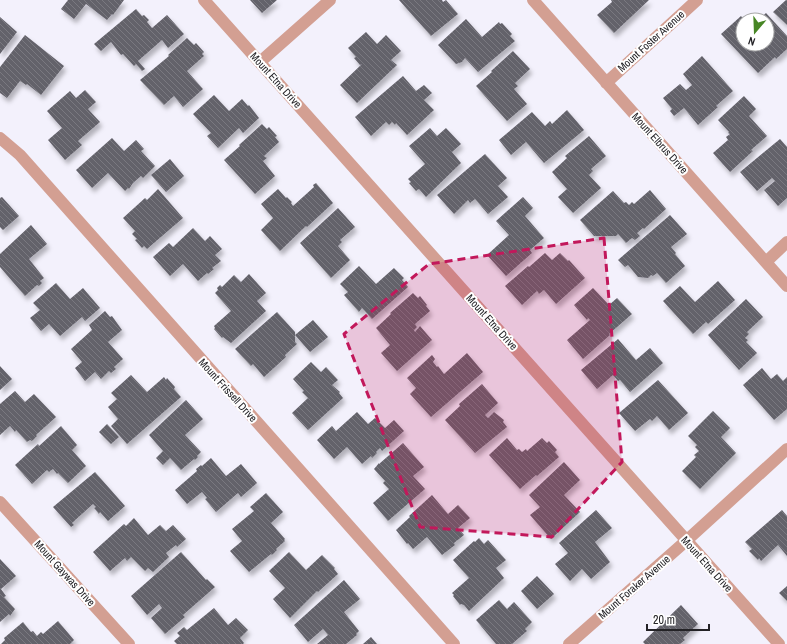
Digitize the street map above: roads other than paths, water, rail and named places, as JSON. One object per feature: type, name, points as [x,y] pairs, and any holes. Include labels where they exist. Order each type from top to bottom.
[{"type":"street","name":"Mount Etna Drive","points":[[204,0],[778,644]]},
{"type":"street","points":[[260,62],[330,0]]},
{"type":"street","name":"Mount Elbrus Drive","points":[[533,0],[787,286]]},
{"type":"street","name":"Mount Foster Avenue","points":[[606,83],[697,0]]},
{"type":"street","name":"Mount Frissell Drive","points":[[0,138],[25,161],[454,644]]},
{"type":"street","points":[[766,262],[787,242]]},
{"type":"street","name":"Mount Foraker Avenue","points":[[569,644],[686,541],[787,449]]},
{"type":"street","name":"Mount Gaywas Drive","points":[[0,502],[129,644]]}]
